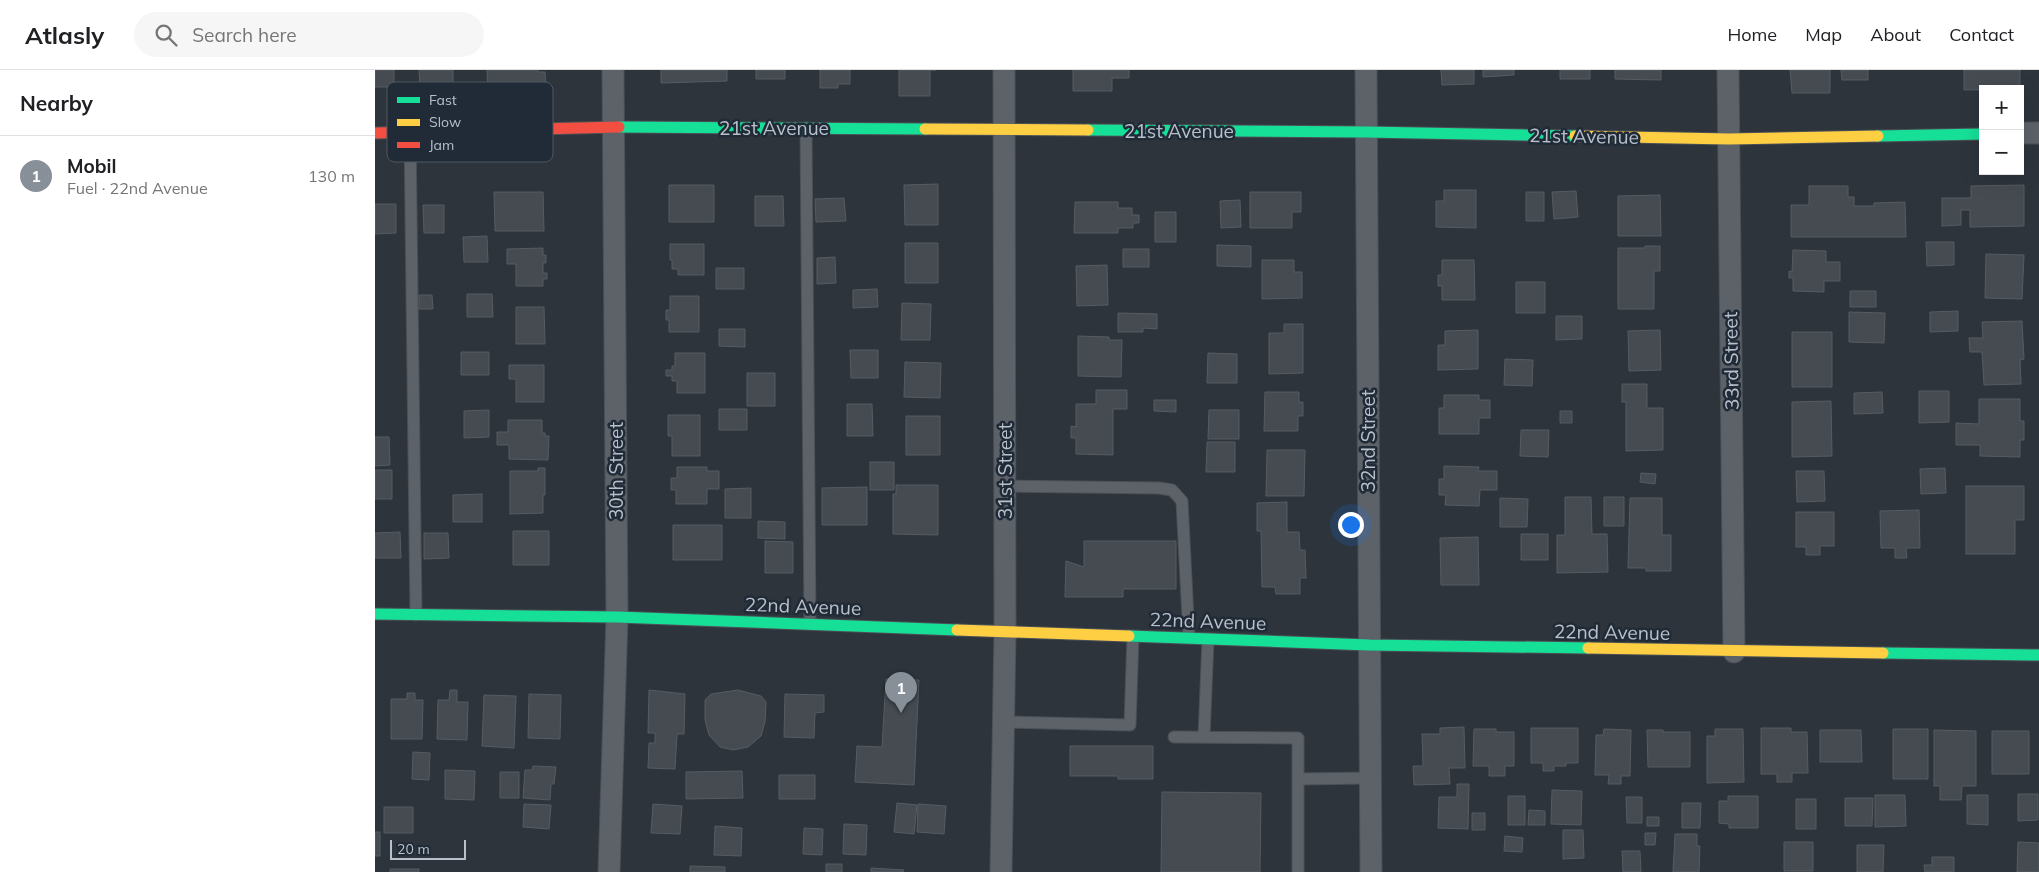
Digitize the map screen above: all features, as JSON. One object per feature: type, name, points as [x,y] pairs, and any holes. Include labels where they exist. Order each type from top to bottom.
[{"type":"street","name":"30th Street","points":[[609,872],[617,616],[613,70]]},
{"type":"street","name":"31st Street","points":[[1001,872],[1005,631],[1005,70]]},
{"type":"street","name":"32nd Street","points":[[1365,70],[1371,872]]},
{"type":"street","name":"33rd Street","points":[[1728,70],[1734,652]]},
{"type":"street","name":"21st Avenue","points":[[553,128],[613,127],[1366,132],[1729,139],[1979,134]]},
{"type":"street","points":[[2024,133],[2039,133]]},
{"type":"street","name":"22nd Avenue","points":[[375,614],[617,616],[1369,645],[1734,652],[2039,655]]},
{"type":"lane","points":[[806,128],[810,624]]},
{"type":"lane","points":[[410,162],[416,615]]},
{"type":"lane","points":[[1005,486],[1159,488],[1172,490],[1182,501],[1189,638]]},
{"type":"lane","points":[[1004,722],[1130,725],[1133,636]]},
{"type":"lane","points":[[1204,737],[1208,639]]},
{"type":"lane","points":[[1174,737],[1298,738],[1298,872]]},
{"type":"lane","points":[[1298,779],[1370,778]]},
{"type":"building","points":[[375,70],[394,70],[394,82],[387,82],[387,87],[375,87]]},
{"type":"building","points":[[419,70],[453,70],[453,82],[420,82]]},
{"type":"building","points":[[487,70],[538,70],[538,72],[545,72],[546,82],[487,82]]},
{"type":"building","points":[[661,70],[727,70],[727,81],[661,83]]},
{"type":"building","points":[[756,70],[785,70],[785,79],[756,79]]},
{"type":"building","points":[[820,70],[850,70],[850,84],[838,84],[838,88],[820,88]]},
{"type":"building","points":[[899,70],[930,70],[930,96],[899,96]]},
{"type":"building","points":[[1073,70],[1129,70],[1129,78],[1112,78],[1112,91],[1073,91]]},
{"type":"building","points":[[1441,70],[1474,70],[1474,84],[1442,85]]},
{"type":"building","points":[[1483,70],[1514,70],[1514,75],[1483,77]]},
{"type":"building","points":[[1560,70],[1590,70],[1590,79],[1560,79]]},
{"type":"building","points":[[1615,70],[1661,70],[1661,80],[1615,79]]},
{"type":"building","points":[[1790,70],[1830,70],[1830,93],[1792,93]]},
{"type":"building","points":[[1841,70],[1868,70],[1868,80],[1842,80]]},
{"type":"building","points":[[1964,70],[2020,70],[2020,85],[1979,85],[1979,90],[1964,90]]},
{"type":"building","points":[[938,184],[938,225],[905,225],[904,185]]},
{"type":"building","points":[[669,185],[714,185],[714,222],[669,222]]},
{"type":"building","points":[[2024,185],[2024,226],[1970,227],[1970,210],[1961,210],[1961,225],[1942,226],[1942,198],[1971,198],[1971,186]]},
{"type":"building","points":[[1809,186],[1848,186],[1848,197],[1854,197],[1854,206],[1874,206],[1874,203],[1905,202],[1906,237],[1791,237],[1791,205],[1809,205]]},
{"type":"building","points":[[1444,190],[1476,190],[1476,228],[1436,227],[1436,201],[1444,201]]},
{"type":"building","points":[[1576,191],[1578,217],[1554,219],[1552,192]]},
{"type":"building","points":[[494,192],[543,192],[544,231],[495,231]]},
{"type":"building","points":[[1250,192],[1301,192],[1301,212],[1292,212],[1292,228],[1250,228]]},
{"type":"building","points":[[1526,192],[1544,192],[1544,221],[1526,221]]},
{"type":"building","points":[[1660,195],[1661,236],[1618,236],[1618,196]]},
{"type":"building","points":[[755,196],[783,196],[784,226],[755,226]]},
{"type":"building","points":[[844,198],[846,221],[816,222],[815,199]]},
{"type":"building","points":[[1240,200],[1241,227],[1221,228],[1220,201]]},
{"type":"building","points":[[1075,202],[1118,202],[1118,208],[1132,208],[1132,215],[1139,215],[1139,223],[1133,223],[1133,228],[1118,228],[1118,233],[1074,233]]},
{"type":"building","points":[[375,204],[396,204],[396,233],[375,234]]},
{"type":"building","points":[[423,205],[444,205],[444,233],[424,233]]},
{"type":"building","points":[[1155,212],[1176,212],[1176,242],[1155,242]]},
{"type":"building","points":[[487,236],[488,262],[464,262],[463,237]]},
{"type":"building","points":[[1926,242],[1954,242],[1954,265],[1927,266]]},
{"type":"building","points":[[905,243],[938,243],[938,283],[905,283]]},
{"type":"building","points":[[670,244],[704,244],[704,275],[678,275],[678,269],[672,269]]},
{"type":"building","points":[[1217,245],[1251,246],[1251,267],[1217,266]]},
{"type":"building","points":[[1645,246],[1660,246],[1660,271],[1654,271],[1654,309],[1618,309],[1618,248],[1645,248]]},
{"type":"building","points":[[543,248],[543,255],[546,255],[546,263],[543,263],[543,273],[547,273],[547,279],[543,279],[543,286],[516,286],[516,264],[507,264],[507,249]]},
{"type":"building","points":[[1123,249],[1149,249],[1149,267],[1123,267]]},
{"type":"building","points":[[1793,250],[1826,251],[1826,262],[1840,262],[1840,281],[1824,281],[1824,292],[1793,291],[1793,278],[1789,278],[1789,271],[1792,272]]},
{"type":"building","points":[[1986,254],[2024,255],[2022,299],[1985,298]]},
{"type":"building","points":[[835,257],[836,283],[817,284],[817,258]]},
{"type":"building","points":[[1262,260],[1294,260],[1294,272],[1302,272],[1302,298],[1262,299]]},
{"type":"building","points":[[1442,260],[1474,260],[1475,300],[1442,300],[1442,286],[1438,286],[1438,275],[1442,275]]},
{"type":"building","points":[[1107,265],[1108,305],[1077,306],[1076,266]]},
{"type":"building","points":[[716,268],[744,268],[744,289],[716,289]]},
{"type":"building","points":[[1516,282],[1545,282],[1545,313],[1516,313]]},
{"type":"building","points":[[877,289],[878,307],[853,308],[853,290]]},
{"type":"building","points":[[1850,291],[1876,291],[1876,307],[1850,307]]},
{"type":"building","points":[[467,294],[492,294],[493,317],[467,317]]},
{"type":"building","points":[[419,295],[432,295],[433,309],[419,309]]},
{"type":"building","points":[[670,296],[699,296],[699,332],[669,332],[669,320],[666,320],[666,310],[670,310]]},
{"type":"building","points":[[902,303],[931,304],[930,340],[901,340]]},
{"type":"building","points":[[516,307],[544,307],[545,344],[516,344]]},
{"type":"building","points":[[1958,311],[1958,331],[1930,332],[1930,312]]},
{"type":"building","points":[[1849,312],[1885,313],[1884,343],[1849,342]]},
{"type":"building","points":[[1118,313],[1157,314],[1157,329],[1143,328],[1143,332],[1118,332]]},
{"type":"building","points":[[1556,316],[1582,316],[1582,339],[1556,340]]},
{"type":"building","points":[[2022,321],[2024,359],[2020,360],[2021,384],[1984,385],[1982,352],[1970,352],[1969,338],[1983,338],[1982,322]]},
{"type":"building","points":[[1284,324],[1303,324],[1303,373],[1269,374],[1269,333],[1284,333]]},
{"type":"building","points":[[719,329],[745,329],[745,347],[719,346]]},
{"type":"building","points":[[1478,330],[1478,369],[1438,370],[1438,345],[1445,345],[1445,331]]},
{"type":"building","points":[[1660,330],[1661,370],[1629,371],[1628,331]]},
{"type":"building","points":[[1792,332],[1832,332],[1832,387],[1792,387]]},
{"type":"building","points":[[1078,336],[1109,337],[1109,340],[1122,340],[1121,377],[1078,376]]},
{"type":"building","points":[[850,350],[878,350],[878,378],[851,378]]},
{"type":"building","points":[[461,352],[489,352],[489,375],[461,375]]},
{"type":"building","points":[[675,353],[705,353],[705,393],[677,393],[677,381],[672,381],[672,376],[666,376],[666,370],[672,370],[672,366],[675,366]]},
{"type":"building","points":[[1208,353],[1237,354],[1237,383],[1207,383]]},
{"type":"building","points":[[1505,359],[1533,360],[1532,386],[1504,385]]},
{"type":"building","points":[[905,362],[941,363],[940,398],[904,397]]},
{"type":"building","points":[[509,365],[544,365],[544,402],[516,402],[516,379],[509,379]]},
{"type":"building","points":[[747,373],[775,373],[775,406],[747,406]]},
{"type":"building","points":[[1622,384],[1647,384],[1647,408],[1663,408],[1663,450],[1626,451],[1626,402],[1622,402]]},
{"type":"building","points":[[1096,390],[1127,390],[1127,409],[1113,409],[1113,455],[1076,454],[1076,438],[1071,438],[1071,426],[1076,427],[1076,404],[1096,404]]},
{"type":"building","points":[[1919,391],[1949,391],[1949,422],[1919,423]]},
{"type":"building","points":[[1265,392],[1299,392],[1299,402],[1303,402],[1303,416],[1298,416],[1298,431],[1264,431]]},
{"type":"building","points":[[1882,392],[1883,413],[1854,414],[1854,393]]},
{"type":"building","points":[[1444,395],[1479,395],[1479,400],[1490,400],[1490,418],[1479,418],[1479,434],[1439,434],[1439,408],[1444,408]]},
{"type":"building","points":[[1979,399],[2020,399],[2020,421],[2024,421],[2024,440],[2020,440],[2020,457],[1980,456],[1980,445],[1956,445],[1956,423],[1979,424]]},
{"type":"building","points":[[1154,400],[1176,400],[1176,412],[1154,411]]},
{"type":"building","points":[[1831,401],[1832,456],[1792,457],[1792,402]]},
{"type":"building","points":[[847,404],[872,404],[873,436],[847,436]]},
{"type":"building","points":[[719,409],[747,409],[747,430],[719,430]]},
{"type":"building","points":[[489,410],[489,437],[464,438],[464,411]]},
{"type":"building","points":[[1209,410],[1239,410],[1239,439],[1208,439]]},
{"type":"building","points":[[1560,411],[1572,411],[1572,423],[1560,423]]},
{"type":"building","points":[[668,415],[700,415],[700,456],[672,456],[672,436],[668,436]]},
{"type":"building","points":[[906,416],[940,416],[940,455],[906,455]]},
{"type":"building","points":[[508,420],[542,420],[542,433],[545,433],[545,436],[549,436],[548,460],[509,459],[509,445],[497,445],[497,432],[508,432]]},
{"type":"building","points":[[1521,430],[1549,430],[1548,457],[1520,456]]},
{"type":"building","points":[[375,437],[389,437],[390,465],[375,466]]},
{"type":"building","points":[[1207,442],[1235,442],[1235,472],[1206,472]]},
{"type":"building","points":[[1267,450],[1305,450],[1304,496],[1266,496]]},
{"type":"building","points":[[870,462],[894,462],[894,490],[870,490]]},
{"type":"building","points":[[1444,466],[1479,467],[1478,471],[1497,471],[1497,490],[1480,490],[1479,506],[1445,505],[1446,495],[1439,495],[1439,479],[1444,479]]},
{"type":"building","points":[[677,467],[707,467],[707,471],[719,471],[719,489],[707,489],[707,504],[676,504],[676,490],[671,490],[671,478],[677,478]]},
{"type":"building","points":[[538,468],[545,468],[543,513],[510,514],[510,471],[538,471]]},
{"type":"building","points":[[1945,468],[1946,493],[1921,494],[1920,469]]},
{"type":"building","points":[[375,470],[392,470],[392,499],[375,499]]},
{"type":"building","points":[[1796,471],[1824,471],[1825,501],[1797,502]]},
{"type":"building","points":[[1641,473],[1656,474],[1655,484],[1640,482]]},
{"type":"building","points":[[896,485],[938,485],[938,535],[893,534],[893,494],[896,494]]},
{"type":"building","points":[[1966,486],[2024,486],[2024,520],[2015,520],[2015,554],[1966,554]]},
{"type":"building","points":[[867,487],[867,525],[822,525],[822,488]]},
{"type":"building","points":[[751,488],[751,518],[725,518],[725,489]]},
{"type":"building","points":[[482,494],[482,522],[453,522],[453,495]]},
{"type":"building","points":[[1565,497],[1591,497],[1592,534],[1607,534],[1608,572],[1557,573],[1557,535],[1565,535]]},
{"type":"building","points":[[1604,497],[1624,497],[1624,526],[1604,526]]},
{"type":"building","points":[[1500,498],[1528,499],[1527,527],[1500,527]]},
{"type":"building","points":[[1630,498],[1662,498],[1662,535],[1671,535],[1671,571],[1646,571],[1646,568],[1628,568]]},
{"type":"building","points":[[1287,502],[1287,532],[1299,532],[1300,550],[1305,550],[1306,578],[1300,578],[1300,594],[1276,594],[1275,587],[1262,587],[1261,531],[1257,531],[1257,503]]},
{"type":"building","points":[[1919,510],[1920,548],[1906,548],[1907,558],[1895,558],[1895,548],[1881,548],[1880,511]]},
{"type":"building","points":[[1796,512],[1834,512],[1834,546],[1820,546],[1820,555],[1806,555],[1806,547],[1796,547]]},
{"type":"building","points":[[758,521],[785,522],[785,539],[758,538]]},
{"type":"building","points":[[673,525],[722,525],[722,560],[673,560]]},
{"type":"building","points":[[513,531],[549,531],[549,565],[513,565]]},
{"type":"building","points":[[400,532],[401,558],[375,558],[375,533]]},
{"type":"building","points":[[424,533],[448,533],[449,558],[424,559]]},
{"type":"building","points":[[1521,534],[1548,534],[1548,560],[1521,560]]},
{"type":"building","points":[[1478,537],[1479,585],[1441,585],[1440,538]]},
{"type":"building","points":[[765,541],[793,542],[793,573],[765,573]]},
{"type":"building","points":[[1084,541],[1176,541],[1176,589],[1123,589],[1123,597],[1065,597],[1066,561],[1084,567]]},
{"type":"building","points":[[886,679],[919,680],[914,785],[855,782],[857,746],[882,747]]},
{"type":"building","points":[[450,690],[457,690],[457,702],[468,702],[467,740],[437,739],[438,700],[449,700]]},
{"type":"building","points":[[649,690],[685,694],[684,734],[677,734],[675,769],[648,768],[649,743],[655,743],[655,733],[648,733]]},
{"type":"building","points":[[738,690],[761,696],[766,702],[765,722],[761,736],[748,747],[733,750],[720,747],[709,735],[705,720],[705,700],[711,694]]},
{"type":"building","points":[[407,693],[415,693],[415,700],[423,700],[422,739],[391,739],[391,699],[407,699]]},
{"type":"building","points":[[529,694],[561,695],[560,739],[528,738]]},
{"type":"building","points":[[785,694],[824,695],[824,712],[815,713],[814,738],[784,737]]},
{"type":"building","points":[[484,695],[516,696],[514,748],[482,746]]},
{"type":"building","points":[[1464,727],[1465,768],[1449,768],[1450,784],[1414,785],[1413,766],[1423,766],[1422,734],[1440,734],[1440,728]]},
{"type":"building","points":[[1531,728],[1578,728],[1578,763],[1566,763],[1566,766],[1554,766],[1554,771],[1543,771],[1543,763],[1531,763]]},
{"type":"building","points":[[1761,728],[1791,728],[1791,732],[1807,732],[1808,773],[1792,773],[1792,782],[1777,782],[1777,774],[1761,774]]},
{"type":"building","points":[[1474,729],[1496,729],[1496,732],[1514,732],[1514,766],[1505,766],[1505,776],[1489,776],[1489,766],[1473,766]]},
{"type":"building","points":[[1604,729],[1631,730],[1630,776],[1621,776],[1621,784],[1608,784],[1609,775],[1595,775],[1596,735],[1603,735]]},
{"type":"building","points":[[1715,729],[1743,729],[1744,782],[1707,783],[1707,736],[1715,736]]},
{"type":"building","points":[[1893,729],[1928,729],[1928,779],[1893,779]]},
{"type":"building","points":[[1647,730],[1690,732],[1690,767],[1648,767]]},
{"type":"building","points":[[1820,730],[1861,730],[1862,762],[1820,762]]},
{"type":"building","points":[[1934,730],[1976,731],[1976,786],[1962,786],[1961,800],[1940,800],[1940,786],[1934,786]]},
{"type":"building","points":[[1992,731],[2029,731],[2029,774],[1992,774]]},
{"type":"building","points":[[1070,746],[1153,746],[1153,779],[1118,779],[1118,776],[1070,776]]},
{"type":"building","points":[[413,752],[430,753],[429,780],[412,779]]},
{"type":"building","points":[[533,766],[556,767],[554,784],[551,784],[550,800],[523,798],[525,770],[532,770]]},
{"type":"building","points":[[445,770],[475,771],[474,800],[445,799]]},
{"type":"building","points":[[742,771],[743,798],[686,799],[686,772]]},
{"type":"building","points":[[500,772],[519,772],[519,798],[500,798]]},
{"type":"building","points":[[779,775],[815,775],[815,799],[779,799]]},
{"type":"building","points":[[1457,784],[1469,784],[1468,829],[1438,828],[1439,797],[1457,797]]},
{"type":"building","points":[[1552,790],[1582,791],[1581,825],[1551,824]]},
{"type":"building","points":[[1162,792],[1261,793],[1260,872],[1161,872]]},
{"type":"building","points":[[2018,794],[2038,794],[2038,820],[2018,821]]},
{"type":"building","points":[[1875,795],[1905,795],[1906,826],[1875,827]]},
{"type":"building","points":[[1967,795],[1988,795],[1988,825],[1967,824]]},
{"type":"building","points":[[1508,796],[1525,796],[1525,825],[1508,825]]},
{"type":"building","points":[[1728,796],[1758,796],[1758,828],[1729,828],[1729,824],[1719,823],[1719,801],[1728,801]]},
{"type":"building","points":[[1626,797],[1642,797],[1642,823],[1627,823]]},
{"type":"building","points":[[1845,798],[1873,798],[1872,826],[1845,826]]},
{"type":"building","points":[[1796,799],[1816,799],[1816,829],[1796,829]]},
{"type":"building","points":[[897,803],[917,805],[914,834],[894,832]]},
{"type":"building","points":[[1682,803],[1701,803],[1700,828],[1682,828]]},
{"type":"building","points":[[524,804],[551,805],[549,829],[523,827]]},
{"type":"building","points":[[653,804],[682,806],[680,834],[651,833]]},
{"type":"building","points":[[918,804],[946,806],[944,834],[917,832]]},
{"type":"building","points":[[384,807],[413,807],[413,833],[384,833]]},
{"type":"building","points":[[1529,810],[1545,811],[1545,825],[1528,825]]},
{"type":"building","points":[[1472,813],[1485,813],[1485,830],[1472,830]]},
{"type":"building","points":[[1647,817],[1659,817],[1659,826],[1647,826]]},
{"type":"building","points":[[844,824],[867,825],[866,855],[843,854]]},
{"type":"building","points":[[715,826],[742,828],[741,856],[714,855]]},
{"type":"building","points":[[804,828],[823,829],[822,855],[803,854]]},
{"type":"building","points":[[1563,830],[1583,830],[1584,858],[1563,859]]},
{"type":"building","points":[[375,832],[380,832],[380,856],[375,856]]},
{"type":"building","points":[[1645,833],[1656,833],[1655,845],[1645,845]]},
{"type":"building","points":[[1675,834],[1697,834],[1697,846],[1700,846],[1699,872],[1673,872]]},
{"type":"building","points":[[1505,836],[1523,838],[1522,852],[1504,851]]},
{"type":"building","points":[[1784,842],[1813,842],[1813,871],[1784,871]]},
{"type":"building","points":[[2018,842],[2039,843],[2039,872],[2017,872]]},
{"type":"building","points":[[1857,845],[1884,845],[1883,872],[1857,872]]},
{"type":"building","points":[[1622,851],[1640,851],[1641,872],[1623,872]]},
{"type":"building","points":[[1932,857],[1954,857],[1954,872],[1925,872],[1924,865],[1932,865]]},
{"type":"building","points":[[826,864],[842,864],[842,872],[826,872]]},
{"type":"building","points":[[690,866],[725,867],[725,872],[690,872]]},
{"type":"building","points":[[871,868],[904,870],[903,872],[871,872]]},
{"type":"building","points":[[390,869],[419,869],[419,872],[390,872]]},
{"type":"traffic: fast","points":[[619,127],[925,129]]},
{"type":"traffic: fast","points":[[1088,130],[1575,136]]},
{"type":"traffic: fast","points":[[1878,136],[1979,134]]},
{"type":"traffic: fast","points":[[375,614],[617,617],[957,630]]},
{"type":"traffic: fast","points":[[1129,636],[1369,645],[1588,648]]},
{"type":"traffic: fast","points":[[1883,653],[2039,655]]},
{"type":"traffic: slow","points":[[925,129],[1088,130]]},
{"type":"traffic: slow","points":[[1575,136],[1729,139],[1878,136]]},
{"type":"traffic: slow","points":[[957,630],[1129,636]]},
{"type":"traffic: slow","points":[[1588,648],[1883,653]]},
{"type":"traffic: jam","points":[[553,129],[619,127]]},
{"type":"traffic: jam","points":[[375,133],[387,133]]},
{"type":"place","name":"Mobil","points":[[901,713]]}]
